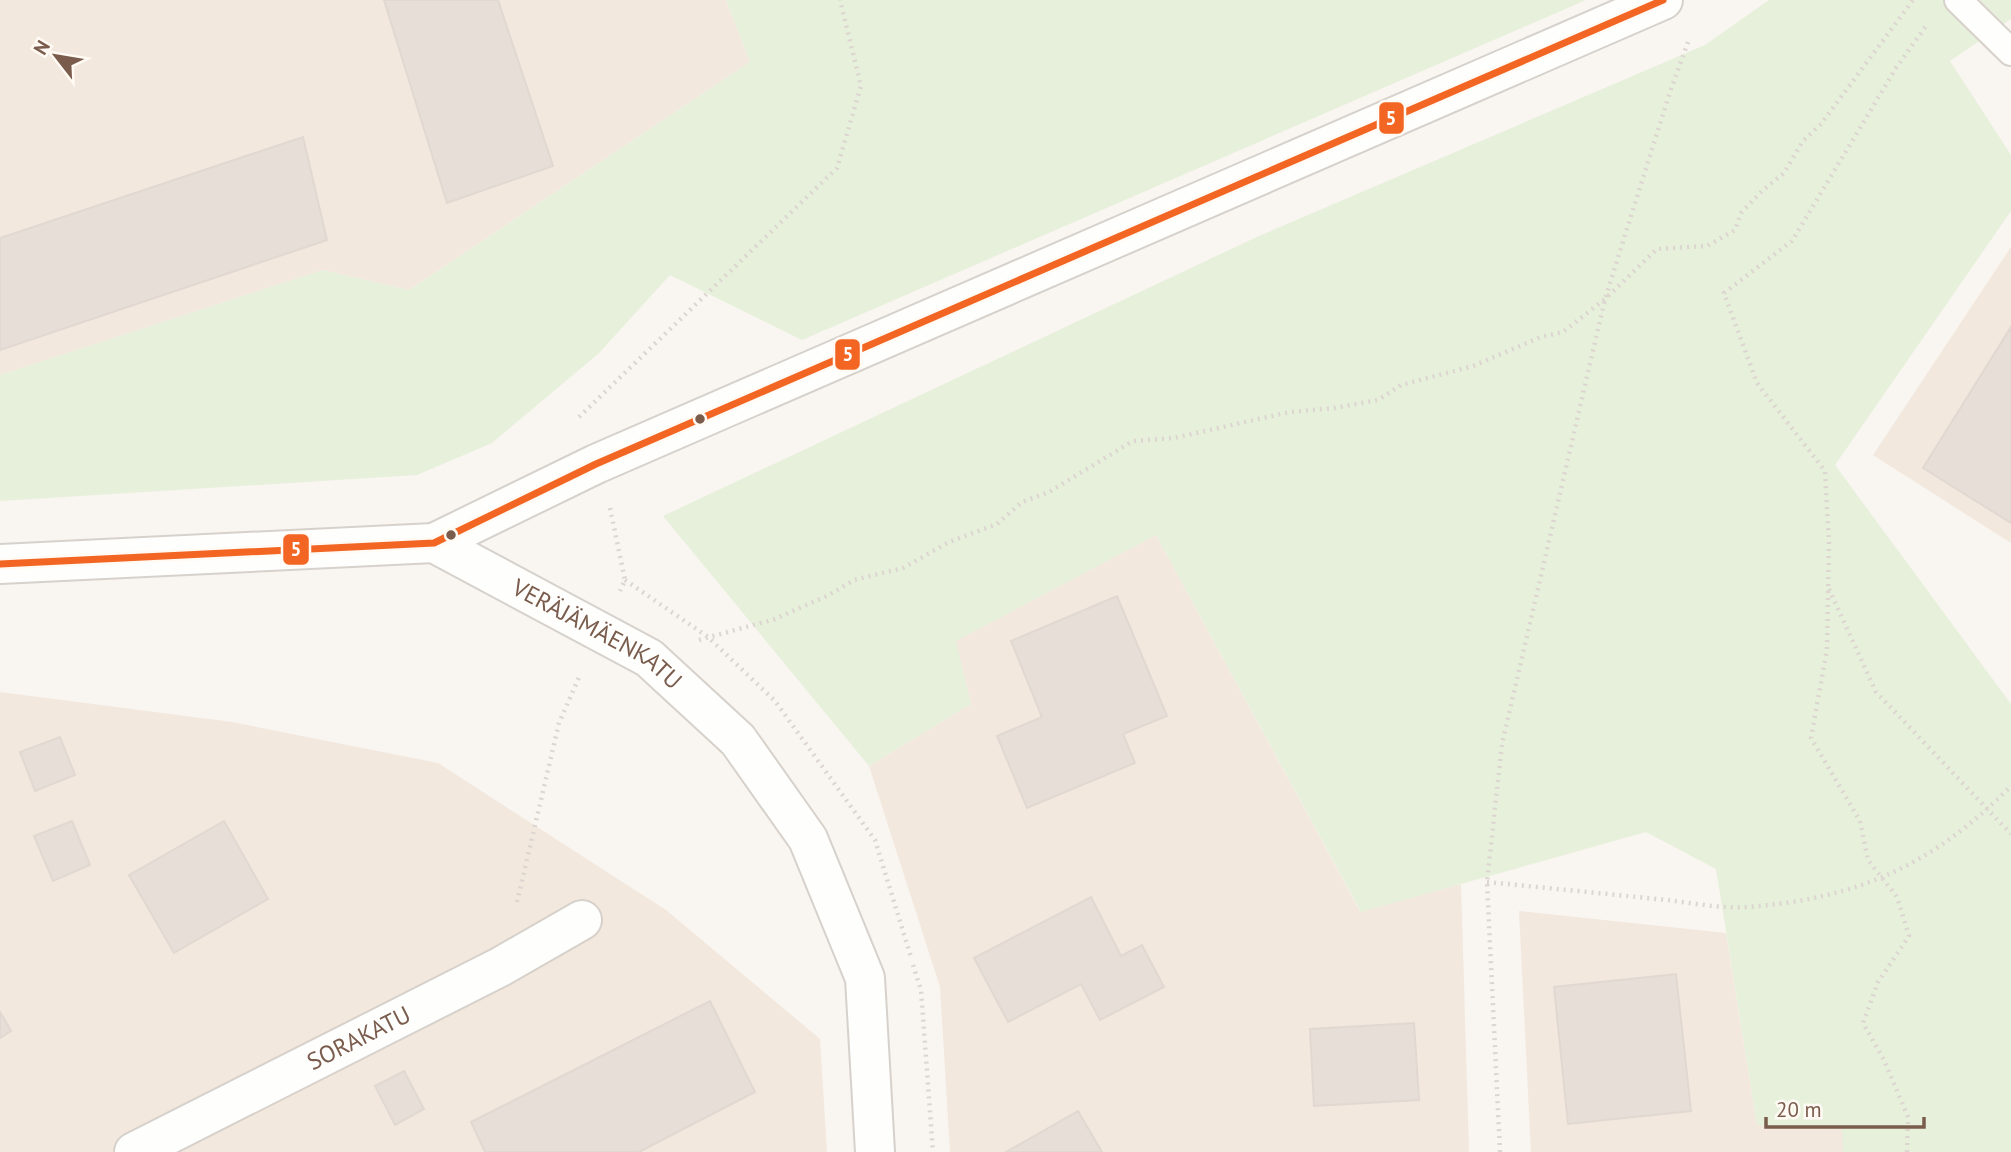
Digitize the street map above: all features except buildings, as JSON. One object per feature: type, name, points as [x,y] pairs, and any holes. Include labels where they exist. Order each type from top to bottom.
[{"type":"street","points":[[0,564],[434,542],[596,464],[1663,0]]},
{"type":"street","name":"VERÄJÄMÄENKATU","points":[[434,542],[649,658],[738,740],[808,839],[865,978],[875,1152]]},
{"type":"street","name":"SORAKATU","points":[[134,1152],[500,967],[582,920]]},
{"type":"lane","points":[[1958,0],[2011,52]]},
{"type":"path","points":[[500,967],[528,863],[559,723],[625,580],[608,495],[596,464],[570,426],[837,167],[861,86],[840,0]]},
{"type":"path","points":[[649,658],[708,637],[775,619],[829,595],[854,580],[903,568],[949,542],[997,524],[1022,502],[1049,492],[1133,441],[1174,438],[1290,412],[1378,400],[1401,385],[1473,366],[1541,337],[1563,331],[1605,299],[1657,249],[1707,246],[1735,230],[1741,213],[1784,173],[1803,141],[1821,124],[1913,0]]},
{"type":"path","points":[[1907,1152],[1908,1117],[1884,1060],[1863,1024],[1878,982],[1909,936],[1897,897],[1868,860],[1860,821],[1811,738],[1827,649],[1829,588],[1825,471],[1757,383],[1724,293],[1792,241],[1896,68],[1928,23]]},
{"type":"path","points":[[1500,1152],[1487,883],[1502,744],[1605,299],[1689,39]]},
{"type":"path","points":[[1829,588],[1876,692],[2011,835]]},
{"type":"path","points":[[1487,883],[1744,908],[1828,897],[1882,878],[1930,854],[1988,809],[2011,786]]},
{"type":"shaded area","points":[[0,0],[726,0],[750,62],[409,290],[323,270],[0,375]]},
{"type":"shaded area","points":[[2011,247],[2011,543],[1873,455]]},
{"type":"shaded area","points":[[1156,535],[1360,911],[1461,884],[1469,1152],[950,1152],[940,987],[869,766],[971,704],[955,641]]},
{"type":"shaded area","points":[[0,692],[232,722],[438,763],[666,910],[820,1039],[827,1152],[0,1152]]},
{"type":"shaded area","points":[[1519,911],[1726,933],[1757,1125],[1843,1129],[1843,1152],[1531,1152]]},
{"type":"green space","points":[[726,0],[1586,0],[802,340],[670,275],[599,353],[492,443],[417,475],[0,501],[0,375],[323,270],[409,290],[750,62]]},
{"type":"green space","points":[[1769,0],[2011,0],[2011,19],[1950,61],[2011,155],[2011,211],[1835,465],[2011,704],[2011,1152],[1843,1152],[1842,1129],[1757,1125],[1716,869],[1646,832],[1361,912],[1156,535],[956,641],[971,704],[869,766],[663,516],[1259,236],[1705,45]]},
{"type":"transit line","name":"5","points":[[0,564],[434,543],[596,464],[1663,0]]}]
